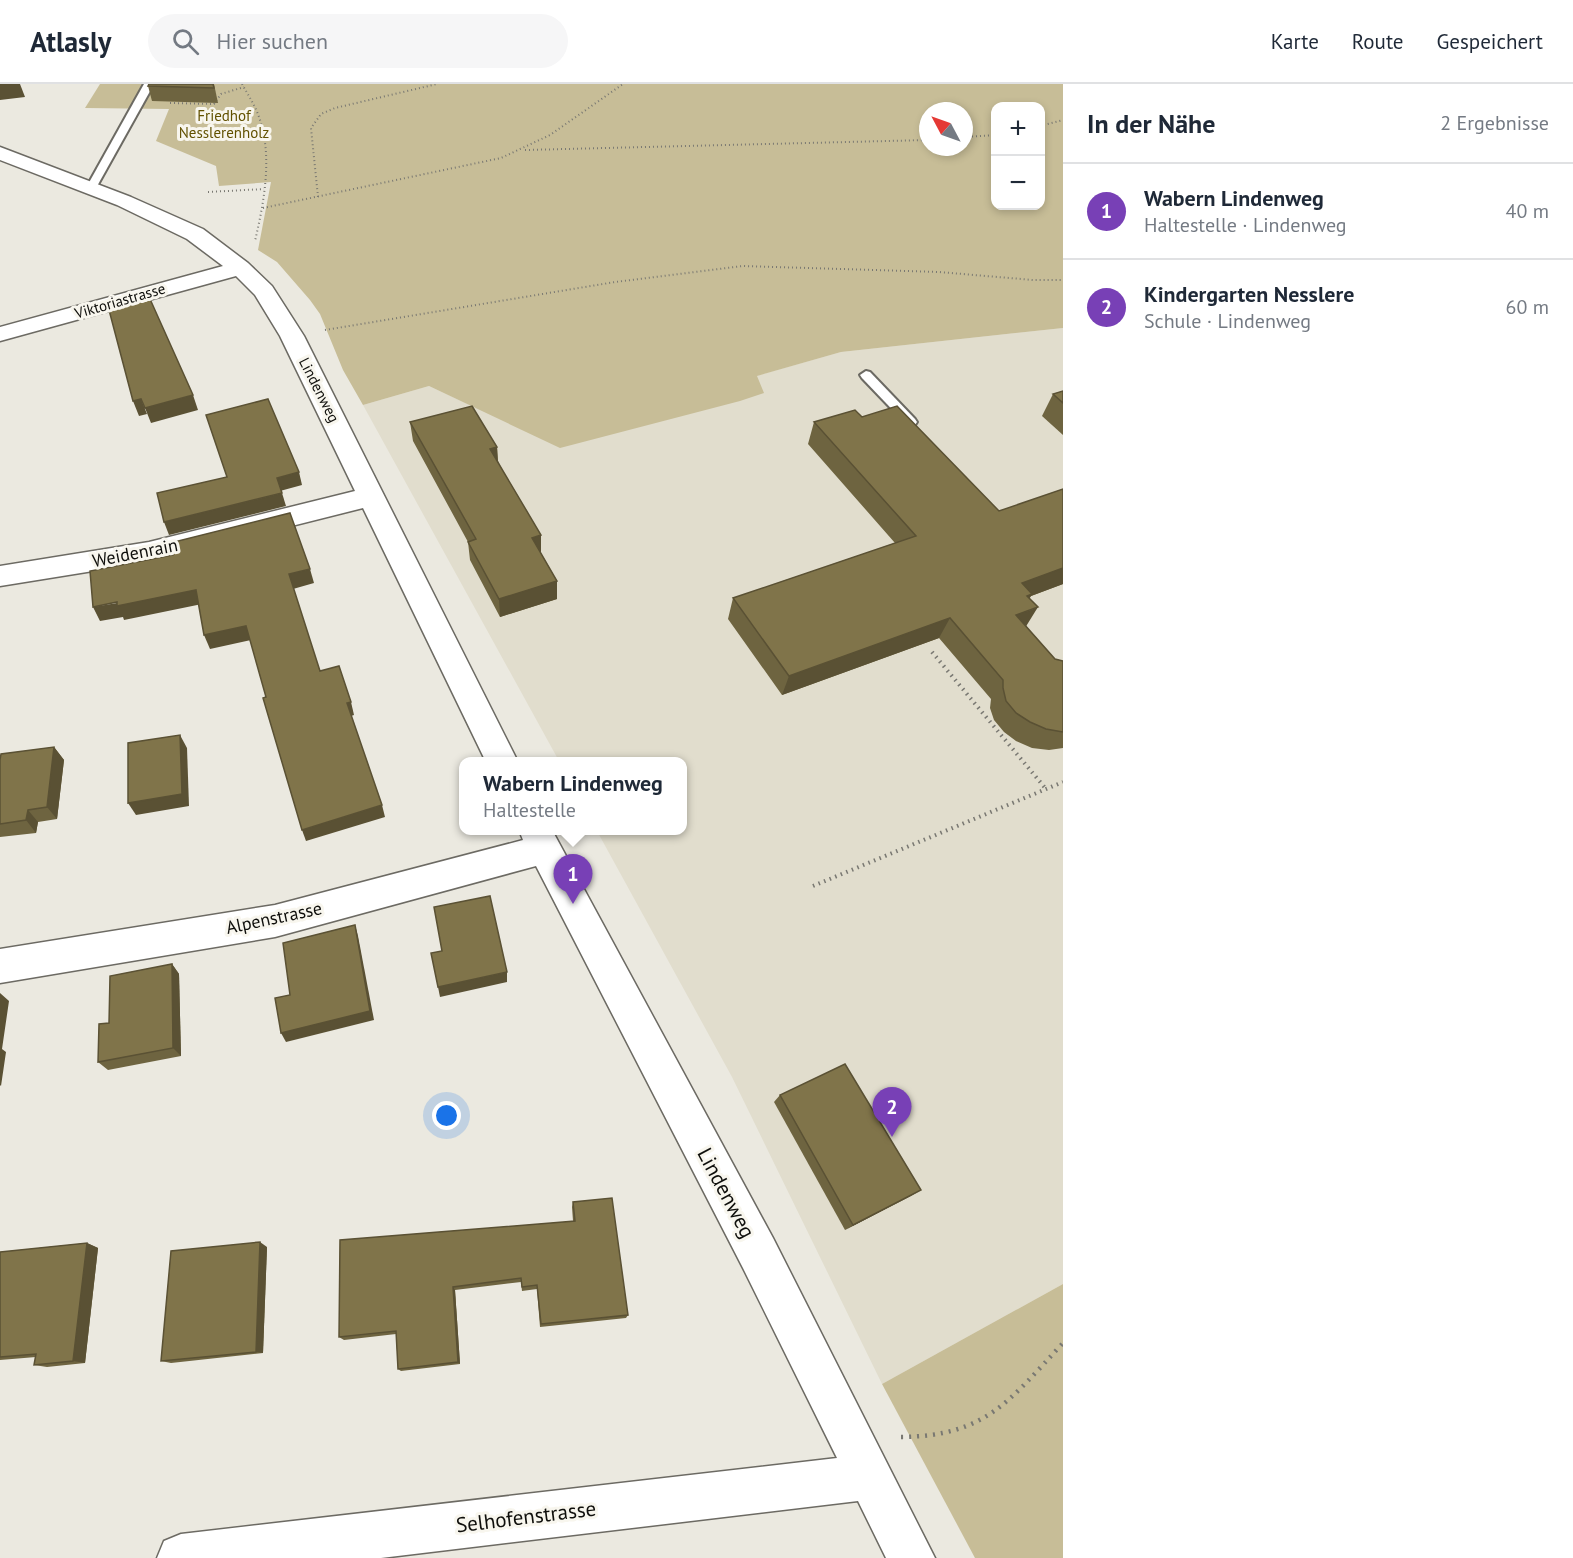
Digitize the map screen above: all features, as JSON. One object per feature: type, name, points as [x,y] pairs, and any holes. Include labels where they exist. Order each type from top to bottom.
[{"type":"street","name":"Lindenweg","points":[[0,153],[91,188],[195,234],[240,267],[264,291],[292,336],[500,757]]},
{"type":"street","name":"Viktoriastrasse","points":[[0,334],[240,267]]},
{"type":"street","name":"Weidenrain","points":[[0,576],[149,552],[372,496]]},
{"type":"street","name":"Lindenweg","points":[[540,840],[758,1253],[911,1558]]},
{"type":"street","name":"Alpenstrasse","points":[[0,966],[275,921],[540,840]]},
{"type":"street","name":"Selhofenstrasse","points":[[181,1558],[871,1477]]},
{"type":"lane","points":[[91,188],[149,84]]},
{"type":"lane","points":[[866,375],[914,425]]},
{"type":"path","points":[[318,197],[311,128],[321,114],[335,108],[437,84]]},
{"type":"path","points":[[169,103],[214,104],[221,94],[243,86],[260,118],[264,133],[263,208],[501,158],[525,150],[551,135],[623,84]]},
{"type":"path","points":[[1045,125],[1063,120]]},
{"type":"path","points":[[973,136],[991,135]]},
{"type":"path","points":[[525,150],[919,140]]},
{"type":"path","points":[[208,192],[264,189]]},
{"type":"path","points":[[292,336],[440,309],[690,271],[743,266],[939,272],[1033,280],[1063,280]]},
{"type":"path","points":[[932,652],[1046,789]]},
{"type":"path","points":[[813,886],[1063,782]]},
{"type":"path","points":[[849,1432],[918,1438],[952,1434],[985,1419],[1004,1405],[1063,1343]]},
{"type":"shaded area","points":[[1063,328],[1063,1284],[882,1384],[732,1077],[599,835],[687,835],[687,757],[557,757],[363,405],[429,386],[476,408],[756,376],[841,352]]},
{"type":"green space","name":"Friedhof Nesslerenholz","points":[[100,84],[1063,84],[1063,328],[841,352],[757,376],[764,393],[560,448],[429,386],[363,405],[343,370],[320,314],[277,262],[258,250],[271,182],[219,186],[216,166],[156,141],[169,109],[85,108]]},
{"type":"green space","points":[[1063,1284],[1063,1558],[975,1558],[882,1384]]},
{"type":"building","points":[[149,84],[213,84],[214,88],[148,86]]},
{"type":"building","points":[[150,299],[193,395],[145,408],[141,399],[133,401],[109,310]]},
{"type":"building","points":[[1063,391],[1063,403],[1053,394]]},
{"type":"building","points":[[268,399],[299,472],[277,478],[282,493],[164,522],[157,493],[227,477],[206,415]]},
{"type":"building","points":[[472,406],[497,447],[490,449],[541,535],[532,538],[557,581],[499,599],[468,542],[476,539],[410,422]]},
{"type":"building","points":[[897,406],[999,511],[1063,489],[1063,568],[1022,583],[1032,594],[1027,596],[1038,607],[1016,615],[1055,659],[1063,661],[1063,732],[1046,729],[1016,713],[1006,701],[1003,680],[950,618],[789,676],[733,598],[916,536],[814,422],[855,410],[862,417]]},
{"type":"building","points":[[290,513],[310,569],[289,574],[320,671],[339,666],[351,702],[347,703],[382,805],[302,830],[263,698],[266,697],[246,626],[204,635],[196,590],[117,606],[117,602],[93,607],[90,571],[173,555],[170,543]]},
{"type":"building","points":[[180,735],[182,794],[128,803],[128,743]]},
{"type":"building","points":[[54,747],[47,807],[28,810],[26,820],[0,824],[1,754]]},
{"type":"building","points":[[490,896],[507,972],[438,987],[431,953],[442,951],[434,907]]},
{"type":"building","points":[[355,925],[370,1011],[281,1033],[275,998],[290,995],[283,943]]},
{"type":"building","points":[[172,964],[173,1048],[98,1062],[99,1024],[109,1023],[110,976]]},
{"type":"building","points":[[845,1064],[921,1190],[853,1225],[780,1095]]},
{"type":"building","points":[[612,1198],[628,1315],[541,1324],[537,1285],[522,1287],[521,1278],[453,1287],[458,1362],[398,1369],[396,1331],[339,1337],[340,1240],[575,1221],[573,1202]]},
{"type":"building","points":[[260,1242],[256,1352],[161,1361],[171,1251]]},
{"type":"building","points":[[87,1243],[73,1361],[34,1365],[36,1354],[0,1357],[0,1252]]},
{"type":"place","name":"Wabern Lindenweg","points":[[573,904]]},
{"type":"place","name":"Kindergarten Nesslere","points":[[892,1137]]}]
